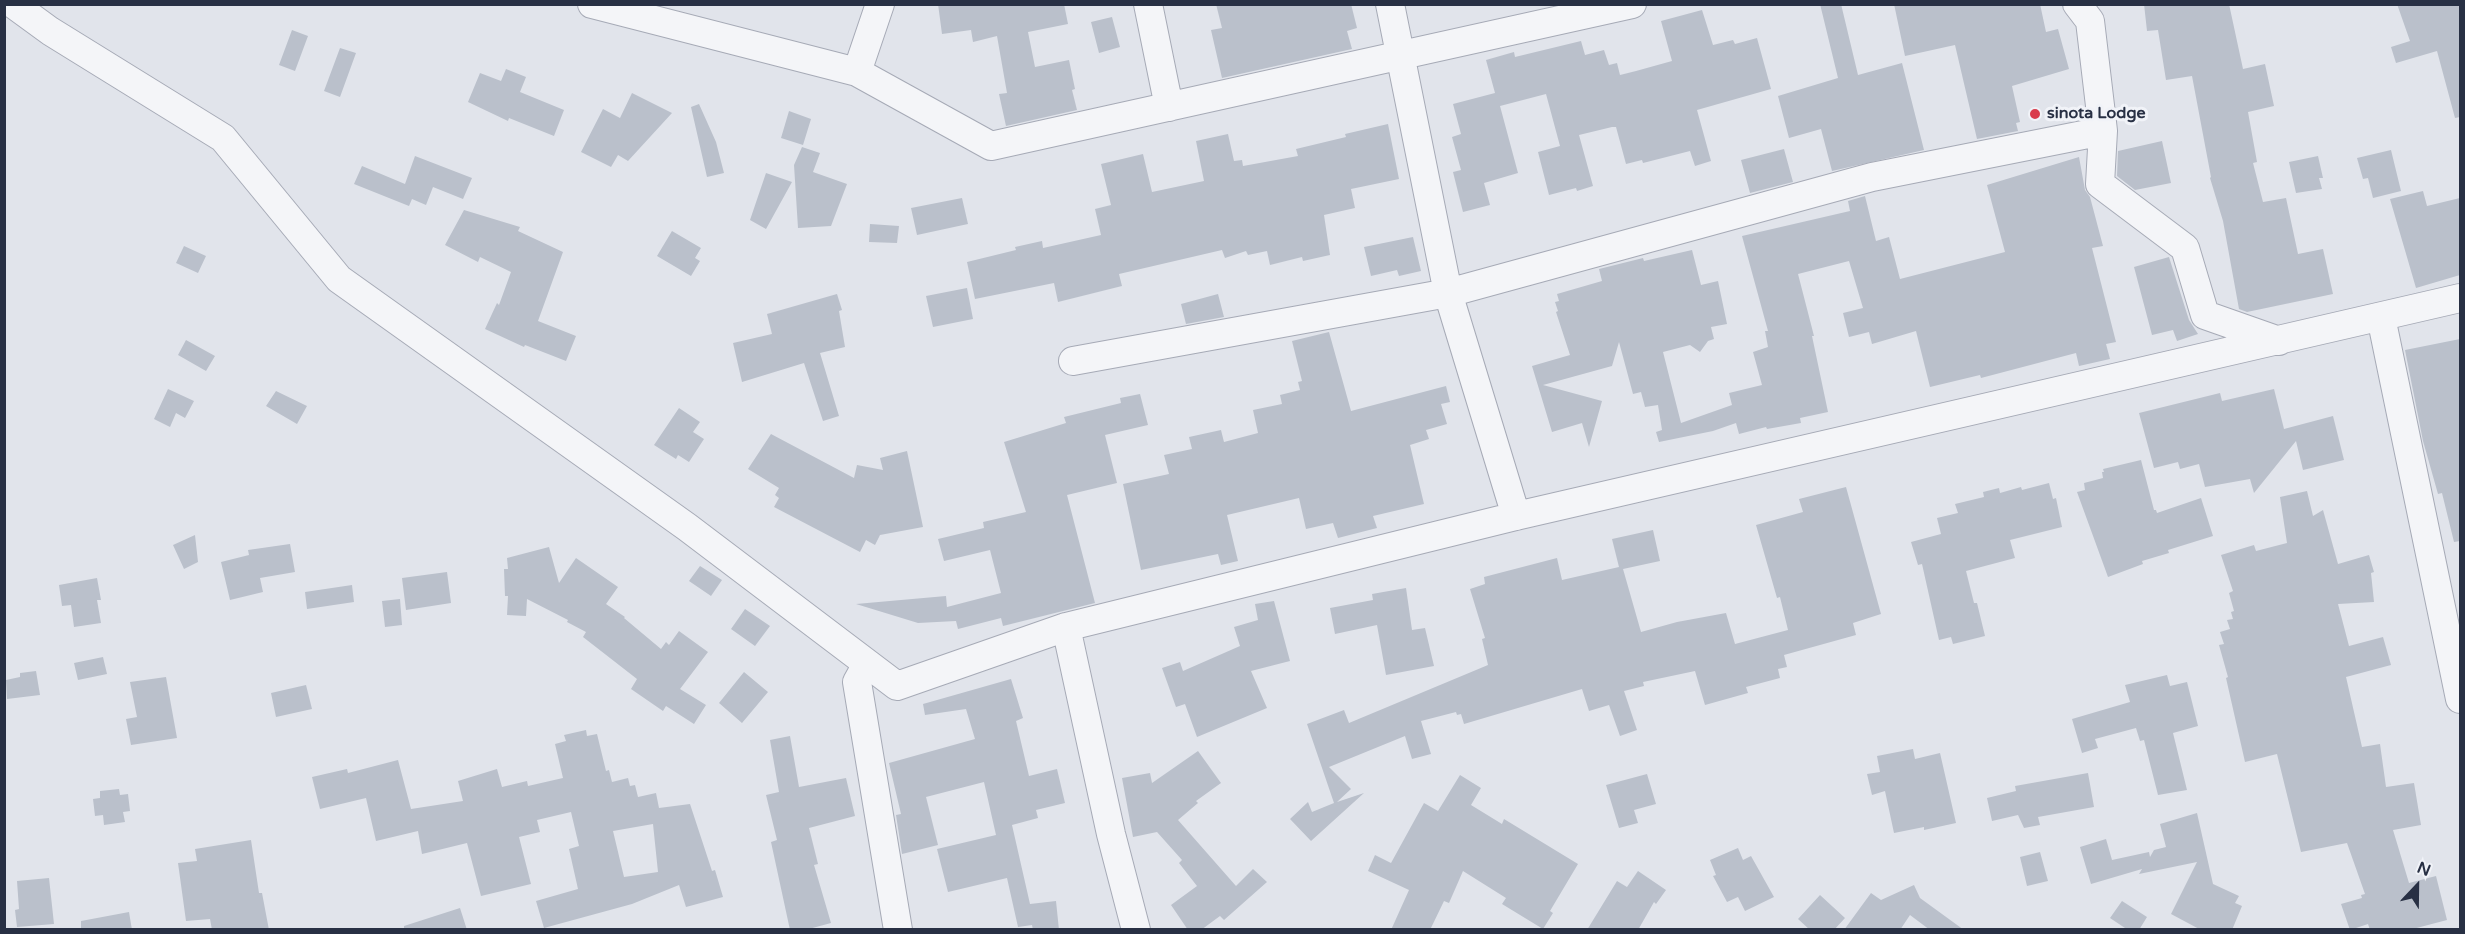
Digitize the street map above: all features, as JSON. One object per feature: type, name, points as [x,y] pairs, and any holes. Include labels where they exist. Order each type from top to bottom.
[{"type":"street","points":[[13,4],[50,31],[223,138],[339,279],[687,527],[897,686],[1066,627],[1516,516],[2460,298]]},
{"type":"street","points":[[592,4],[856,72],[991,146],[1632,4]]},
{"type":"street","points":[[856,72],[880,4]]},
{"type":"street","points":[[1148,4],[1169,107]]},
{"type":"street","points":[[1390,4],[1448,293],[1516,516]]},
{"type":"street","points":[[2077,4],[2090,21],[2103,131],[2100,184],[2185,248],[2205,315],[2279,341]]},
{"type":"street","points":[[1073,361],[1448,293],[1872,177],[2103,131]]},
{"type":"street","points":[[2381,318],[2460,699]]},
{"type":"street","points":[[1066,627],[1111,834],[1136,930]]},
{"type":"street","points":[[867,664],[856,682],[898,930]]},
{"type":"building","points":[[938,4],[1064,4],[1068,24],[1028,32],[1035,67],[1069,60],[1077,110],[1006,126],[999,94],[1007,93],[997,36],[973,42],[971,30],[942,34]]},
{"type":"building","points":[[1216,4],[1351,4],[1357,28],[1347,31],[1352,49],[1222,78],[1211,30],[1222,28]]},
{"type":"building","points":[[1820,4],[1841,4],[1858,75],[1902,63],[1924,150],[1832,171],[1821,129],[1789,138],[1778,96],[1838,78]]},
{"type":"building","points":[[1894,4],[2040,4],[2046,32],[2058,29],[2069,69],[2012,86],[2020,122],[2016,123],[2018,131],[1977,139],[1955,45],[1905,56]]},
{"type":"building","points":[[2144,4],[2229,4],[2243,69],[2265,64],[2274,106],[2248,112],[2257,162],[2253,163],[2263,202],[2286,198],[2298,254],[2323,249],[2333,294],[2247,312],[2239,309],[2223,221],[2210,178],[2192,76],[2166,80],[2158,30],[2147,31]]},
{"type":"building","points":[[2397,4],[2460,4],[2460,117],[2455,118],[2437,51],[2396,63],[2391,47],[2410,41]]},
{"type":"building","points":[[1702,10],[1713,45],[1733,40],[1735,44],[1757,38],[1771,89],[1697,110],[1711,161],[1695,166],[1690,151],[1643,163],[1642,160],[1626,164],[1616,127],[1612,127],[1579,135],[1593,186],[1549,195],[1538,152],[1560,146],[1546,94],[1500,106],[1518,173],[1484,183],[1490,205],[1463,212],[1453,172],[1461,170],[1452,137],[1461,134],[1453,104],[1495,93],[1486,60],[1514,52],[1515,57],[1581,41],[1585,55],[1604,50],[1609,65],[1617,63],[1620,75],[1672,61],[1661,21]]},
{"type":"building","points":[[1112,17],[1120,47],[1099,53],[1091,22]]},
{"type":"building","points":[[292,30],[308,36],[295,71],[279,65]]},
{"type":"building","points":[[340,48],[356,53],[340,97],[324,91]]},
{"type":"building","points":[[506,69],[526,77],[520,92],[564,110],[554,136],[509,118],[508,121],[468,102],[480,73],[501,81]]},
{"type":"building","points":[[632,93],[672,113],[628,161],[618,155],[611,167],[581,152],[603,109],[620,118]]},
{"type":"building","points":[[699,104],[716,142],[724,173],[707,177],[691,107]]},
{"type":"building","points":[[789,111],[811,119],[803,145],[781,138]]},
{"type":"building","points":[[1388,124],[1399,179],[1351,189],[1355,208],[1324,215],[1330,255],[1303,261],[1302,257],[1270,265],[1267,251],[1248,255],[1246,251],[1225,258],[1222,250],[1119,274],[1122,286],[1058,302],[1054,283],[975,299],[967,262],[1042,241],[1043,248],[1101,235],[1095,209],[1111,205],[1101,164],[1143,154],[1152,192],[1204,181],[1196,141],[1228,134],[1234,161],[1242,160],[1243,166],[1298,156],[1296,149]]},
{"type":"building","points":[[2162,141],[2171,183],[2135,190],[2117,176],[2118,151]]},
{"type":"building","points":[[802,147],[820,153],[813,172],[847,184],[831,226],[798,228],[794,165]]},
{"type":"building","points":[[1784,149],[1793,182],[1750,193],[1741,160]]},
{"type":"building","points":[[2391,150],[2401,191],[2373,198],[2368,178],[2363,179],[2357,158]]},
{"type":"building","points":[[415,156],[472,178],[463,199],[433,187],[426,205],[412,199],[409,206],[354,184],[362,166],[405,184]]},
{"type":"building","points":[[2318,156],[2323,178],[2319,178],[2322,189],[2296,193],[2289,162]]},
{"type":"building","points":[[2079,157],[2085,190],[2090,197],[2103,246],[2092,248],[2116,342],[2106,344],[2110,359],[2079,366],[2076,353],[1981,378],[1980,375],[1930,387],[1916,331],[1872,344],[1869,332],[1849,337],[1843,313],[1863,308],[1849,261],[1798,274],[1814,336],[1812,336],[1828,412],[1800,418],[1801,423],[1767,429],[1766,427],[1739,434],[1736,423],[1713,431],[1659,442],[1656,432],[1662,430],[1658,405],[1645,407],[1641,392],[1633,394],[1619,342],[1612,366],[1543,385],[1602,401],[1589,447],[1582,423],[1552,432],[1532,366],[1570,355],[1556,312],[1558,311],[1555,302],[1559,301],[1557,294],[1602,281],[1599,269],[1643,258],[1644,261],[1692,250],[1701,285],[1718,281],[1727,324],[1711,327],[1714,339],[1708,341],[1700,352],[1690,345],[1663,352],[1681,423],[1732,405],[1729,393],[1762,385],[1753,352],[1768,347],[1765,331],[1768,331],[1742,236],[1850,211],[1848,201],[1865,196],[1876,241],[1889,237],[1900,279],[2005,252],[1987,185]]},
{"type":"building","points":[[766,173],[792,182],[766,229],[750,220]]},
{"type":"building","points":[[2423,191],[2427,206],[2460,198],[2460,275],[2416,288],[2390,199]]},
{"type":"building","points":[[962,198],[968,224],[917,235],[911,208]]},
{"type":"building","points":[[464,210],[520,227],[518,231],[563,252],[538,321],[576,336],[566,361],[525,345],[524,347],[485,329],[497,303],[499,305],[511,272],[480,257],[478,262],[445,245]]},
{"type":"building","points":[[870,224],[899,226],[897,243],[869,242]]},
{"type":"building","points":[[672,231],[701,248],[695,258],[700,261],[691,276],[657,256]]},
{"type":"building","points":[[1413,237],[1421,271],[1399,276],[1397,270],[1371,276],[1364,247]]},
{"type":"building","points":[[184,246],[206,256],[198,273],[176,263]]},
{"type":"building","points":[[2169,257],[2189,320],[2198,334],[2177,341],[2173,330],[2152,335],[2134,267]]},
{"type":"building","points":[[967,288],[973,319],[933,327],[926,296]]},
{"type":"building","points":[[837,294],[842,310],[839,311],[845,347],[820,353],[839,416],[823,421],[804,363],[742,382],[733,343],[772,334],[767,314]]},
{"type":"building","points":[[1218,294],[1224,317],[1186,324],[1181,304]]},
{"type":"building","points":[[1329,332],[1351,411],[1446,386],[1450,402],[1441,404],[1447,424],[1426,430],[1429,439],[1410,445],[1424,504],[1373,516],[1377,528],[1338,538],[1333,523],[1306,529],[1299,498],[1227,515],[1238,561],[1221,565],[1218,554],[1141,570],[1123,484],[1169,474],[1164,455],[1192,449],[1189,437],[1221,430],[1224,442],[1258,433],[1253,410],[1282,404],[1280,395],[1300,390],[1298,382],[1302,381],[1292,341]]},
{"type":"building","points":[[2460,339],[2460,541],[2454,542],[2442,493],[2438,494],[2423,441],[2405,350]]},
{"type":"building","points":[[186,340],[215,356],[206,371],[178,355]]},
{"type":"building","points":[[168,389],[194,401],[185,418],[176,413],[170,427],[154,419]]},
{"type":"building","points":[[2274,389],[2284,429],[2333,416],[2344,460],[2303,470],[2296,441],[2254,493],[2250,479],[2205,487],[2199,464],[2180,469],[2178,462],[2154,468],[2139,413],[2220,393],[2222,401]]},
{"type":"building","points":[[276,391],[307,406],[297,424],[266,406]]},
{"type":"building","points":[[1140,394],[1148,425],[1105,435],[1117,483],[1067,495],[1095,603],[1003,626],[1001,618],[958,629],[956,621],[918,623],[856,604],[946,596],[947,607],[1001,593],[990,550],[944,561],[938,539],[984,528],[983,522],[1026,512],[1004,442],[1066,423],[1064,417],[1121,403],[1120,398]]},
{"type":"building","points":[[679,408],[700,422],[693,432],[704,439],[689,462],[678,455],[676,459],[654,445]]},
{"type":"building","points":[[771,434],[854,478],[857,465],[883,470],[880,458],[907,451],[923,527],[880,535],[875,545],[866,540],[860,552],[774,507],[779,498],[775,495],[779,488],[748,469]]},
{"type":"building","points":[[2141,460],[2154,510],[2157,513],[2201,498],[2213,536],[2168,550],[2169,553],[2142,561],[2143,564],[2108,577],[2077,492],[2085,490],[2084,483],[2103,478],[2103,469]]},
{"type":"building","points":[[2049,483],[2053,499],[2056,498],[2062,527],[2010,540],[2015,558],[1966,571],[1985,636],[1953,644],[1951,637],[1939,640],[1922,564],[1918,565],[1911,542],[1941,534],[1937,518],[1958,513],[1955,504],[1984,497],[1983,492],[1999,488],[2000,493],[2021,487],[2022,490]]},
{"type":"building","points":[[1846,487],[1881,614],[1853,623],[1856,635],[1784,655],[1787,667],[1778,669],[1780,678],[1746,687],[1748,693],[1705,705],[1695,671],[1643,682],[1644,686],[1624,691],[1637,730],[1620,736],[1609,705],[1589,711],[1582,689],[1464,724],[1461,714],[1457,715],[1456,712],[1421,721],[1431,754],[1412,759],[1405,736],[1329,767],[1351,789],[1337,802],[1364,793],[1311,841],[1290,819],[1308,802],[1312,812],[1334,803],[1307,724],[1344,710],[1349,723],[1488,665],[1482,639],[1485,638],[1470,589],[1485,584],[1484,577],[1557,558],[1562,580],[1619,567],[1612,539],[1653,530],[1660,561],[1623,569],[1641,632],[1677,622],[1726,613],[1735,644],[1788,630],[1780,597],[1777,598],[1756,525],[1803,512],[1799,499]]},
{"type":"building","points":[[2307,491],[2313,516],[2323,510],[2338,564],[2369,555],[2374,572],[2371,573],[2374,602],[2338,604],[2349,646],[2383,637],[2391,665],[2346,677],[2362,747],[2380,744],[2386,787],[2414,783],[2421,825],[2393,830],[2409,883],[2436,876],[2447,920],[2409,930],[2370,930],[2368,924],[2350,930],[2341,904],[2362,898],[2361,895],[2365,894],[2347,843],[2301,852],[2277,754],[2245,762],[2226,678],[2228,677],[2219,645],[2224,644],[2220,632],[2230,629],[2227,620],[2233,619],[2231,612],[2234,611],[2229,593],[2233,591],[2221,555],[2254,545],[2256,551],[2287,543],[2280,497]]},
{"type":"building","points":[[195,535],[198,562],[184,569],[173,545]]},
{"type":"building","points":[[290,544],[295,572],[260,578],[263,592],[230,600],[221,562],[249,555],[248,550]]},
{"type":"building","points":[[549,547],[559,583],[576,558],[618,587],[606,604],[625,617],[661,649],[666,642],[669,645],[679,631],[708,652],[680,689],[706,705],[694,724],[666,706],[663,711],[631,689],[637,679],[583,637],[586,632],[567,622],[568,620],[527,599],[526,616],[507,615],[508,596],[505,596],[504,569],[508,569],[507,558]]},
{"type":"building","points":[[700,566],[722,580],[711,596],[689,581]]},
{"type":"building","points":[[447,572],[451,603],[406,610],[402,578]]},
{"type":"building","points":[[97,578],[101,600],[97,600],[101,623],[74,627],[71,605],[62,606],[59,585]]},
{"type":"building","points":[[352,585],[354,602],[307,609],[305,592]]},
{"type":"building","points":[[1406,588],[1412,630],[1425,628],[1434,666],[1386,675],[1377,625],[1335,634],[1330,608],[1373,600],[1372,594]]},
{"type":"building","points":[[400,599],[402,625],[385,627],[382,601]]},
{"type":"building","points":[[1274,601],[1290,661],[1251,671],[1267,708],[1197,737],[1185,704],[1176,707],[1162,668],[1180,662],[1183,671],[1240,646],[1234,627],[1258,620],[1255,604]]},
{"type":"building","points":[[745,609],[770,626],[755,646],[731,629]]},
{"type":"building","points":[[103,657],[107,674],[78,680],[74,663]]},
{"type":"building","points":[[36,671],[40,695],[7,699],[6,680],[20,677],[20,673]]},
{"type":"building","points":[[744,672],[768,692],[742,723],[719,703]]},
{"type":"building","points":[[2167,675],[2170,686],[2187,682],[2198,726],[2173,733],[2187,790],[2158,795],[2144,740],[2140,741],[2136,728],[2095,739],[2098,748],[2082,753],[2072,719],[2130,702],[2125,685]]},
{"type":"building","points":[[166,677],[177,738],[131,745],[126,719],[137,717],[130,682]]},
{"type":"building","points":[[1011,679],[1023,718],[1016,721],[1029,776],[1057,769],[1065,803],[1036,810],[1038,818],[1012,825],[1030,904],[1056,901],[1059,930],[1033,930],[1032,925],[1018,927],[1007,878],[948,892],[937,849],[996,835],[984,782],[926,797],[938,845],[902,854],[896,815],[901,814],[889,763],[975,739],[966,709],[925,715],[923,704]]},
{"type":"building","points":[[306,685],[312,709],[276,717],[271,693]]},
{"type":"building","points":[[586,730],[587,736],[597,734],[606,771],[609,770],[612,782],[628,778],[630,786],[635,785],[638,797],[656,793],[659,808],[690,804],[723,897],[686,907],[679,885],[632,904],[544,928],[536,901],[578,889],[569,849],[579,846],[571,812],[537,820],[540,832],[519,837],[531,884],[481,896],[467,843],[422,854],[418,831],[376,841],[366,798],[320,809],[312,777],[347,769],[348,773],[398,760],[411,809],[463,801],[458,781],[497,769],[502,787],[527,781],[528,786],[563,778],[555,744],[566,741],[564,735]],"holes":[[[653,824],[658,872],[624,877],[613,831]]]},
{"type":"building","points":[[790,736],[799,787],[846,778],[855,816],[809,828],[818,864],[814,865],[831,923],[805,930],[790,930],[771,842],[777,840],[766,795],[779,792],[770,740]]},
{"type":"building","points":[[1913,749],[1915,759],[1940,753],[1956,823],[1924,830],[1924,827],[1894,833],[1885,791],[1872,795],[1867,774],[1880,772],[1877,756]]},
{"type":"building","points":[[1198,751],[1221,783],[1196,801],[1198,803],[1178,820],[1236,886],[1253,869],[1267,882],[1224,920],[1220,916],[1201,930],[1188,930],[1171,905],[1197,886],[1179,863],[1182,860],[1157,832],[1133,837],[1122,778],[1150,773],[1152,783]]},
{"type":"building","points":[[2088,773],[2094,807],[2038,817],[2040,825],[2024,828],[2018,815],[1992,821],[1987,798],[2016,791],[2015,786]]},
{"type":"building","points":[[1647,774],[1656,804],[1634,810],[1638,823],[1619,828],[1606,785]]},
{"type":"building","points":[[1460,775],[1481,788],[1471,805],[1502,824],[1504,819],[1578,864],[1550,911],[1553,913],[1543,929],[1502,904],[1506,898],[1463,871],[1449,903],[1444,901],[1430,930],[1391,930],[1409,890],[1368,871],[1375,855],[1391,863],[1424,803],[1438,811]]},
{"type":"building","points":[[119,789],[120,795],[128,794],[130,811],[123,812],[125,822],[104,825],[103,815],[95,816],[93,799],[100,798],[100,791]]},
{"type":"building","points":[[2197,813],[2213,884],[2239,896],[2235,903],[2242,906],[2232,930],[2201,930],[2171,914],[2197,862],[2139,874],[2142,869],[2091,884],[2080,847],[2106,839],[2112,860],[2149,852],[2150,857],[2154,850],[2166,847],[2160,824]]},
{"type":"building","points":[[251,840],[259,893],[262,893],[269,930],[212,930],[210,919],[186,921],[178,863],[197,861],[195,849]]},
{"type":"building","points":[[1738,848],[1743,860],[1751,856],[1774,897],[1745,911],[1738,897],[1727,902],[1713,876],[1716,875],[1710,860]]},
{"type":"building","points":[[2040,852],[2048,881],[2027,886],[2020,857]]},
{"type":"building","points":[[1638,871],[1666,890],[1656,904],[1654,902],[1638,930],[1587,930],[1617,881],[1627,887]]},
{"type":"building","points":[[49,878],[54,924],[17,927],[15,910],[19,909],[17,881]]},
{"type":"building","points":[[1914,885],[1920,898],[1964,930],[1930,930],[1910,915],[1900,930],[1844,930],[1871,893],[1881,900]]},
{"type":"building","points":[[1820,895],[1845,918],[1834,930],[1810,930],[1798,919]]},
{"type":"building","points":[[2122,901],[2147,917],[2139,930],[2128,930],[2110,918]]},
{"type":"building","points":[[460,908],[467,930],[404,930],[404,926]]},
{"type":"building","points":[[129,912],[132,930],[81,930],[81,921]]},
{"type":"place","name":"sinota Lodge","points":[[2035,114]]}]
